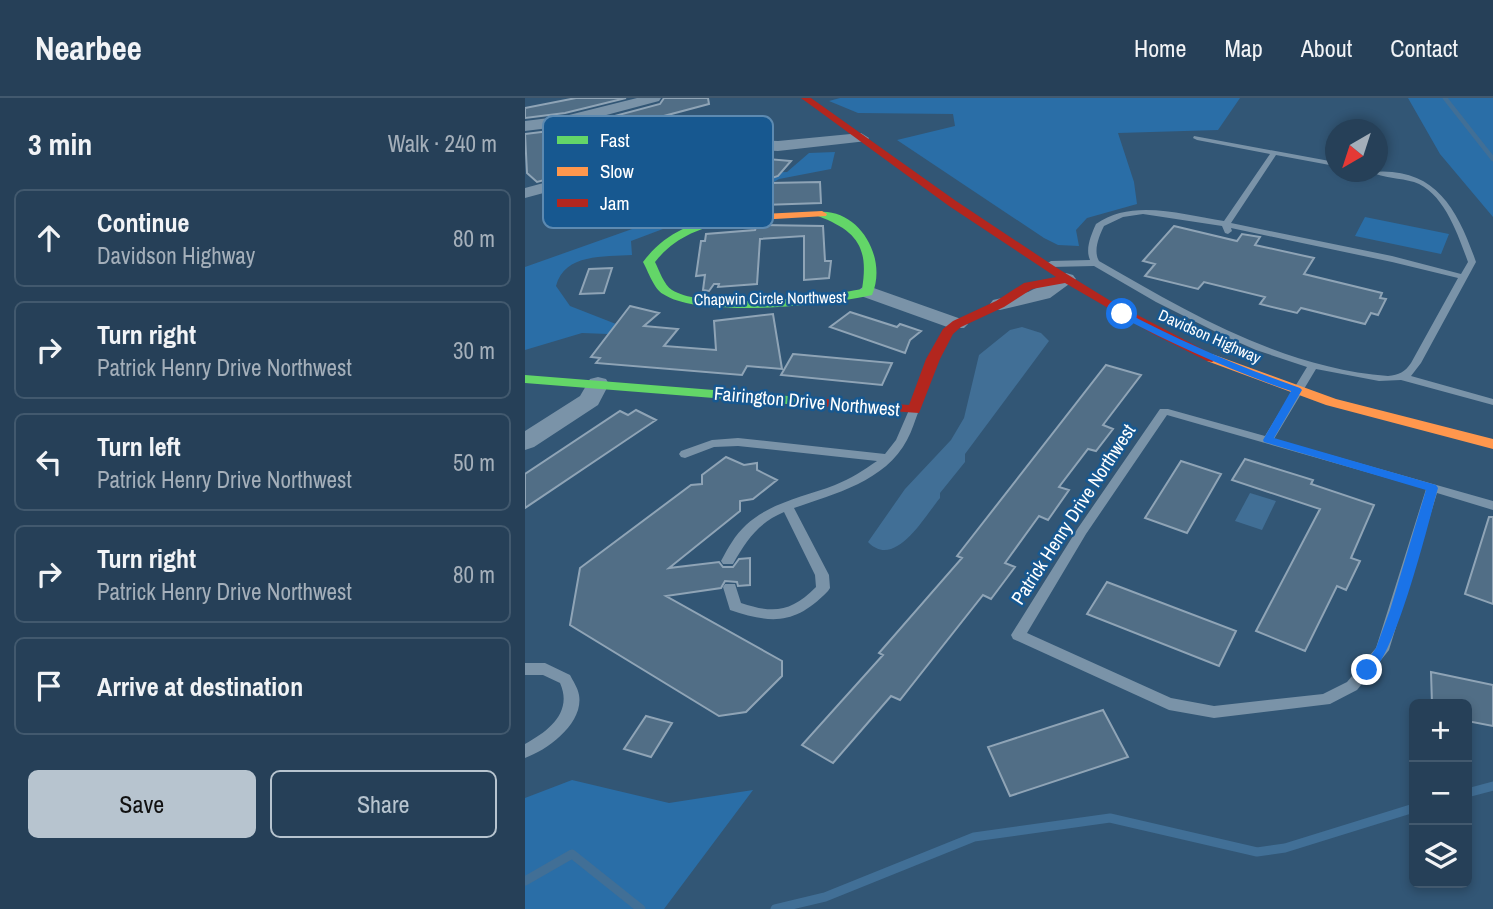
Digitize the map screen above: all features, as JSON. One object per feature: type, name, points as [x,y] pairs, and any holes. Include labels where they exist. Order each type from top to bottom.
[{"type":"street","points":[[585,116],[655,98]]},
{"type":"street","name":"Davidson Highway","points":[[805,98],[1066,279],[1122,314],[1178,343],[1245,372],[1297,390],[1409,425],[1493,444]]},
{"type":"street","points":[[525,126],[543,124]]},
{"type":"street","points":[[773,145],[833,145],[862,138]]},
{"type":"street","points":[[525,193],[543,188]]},
{"type":"street","name":"Chapwin Circle Northwest","points":[[773,217],[822,214],[838,217],[855,228],[870,251],[874,272],[868,292]]},
{"type":"street","name":"Chapwin Circle Northwest","points":[[688,228],[670,237],[655,251],[649,262],[662,288],[668,293],[694,300],[832,300],[868,292],[957,324]]},
{"type":"street","name":"Fairington Drive Northwest","points":[[525,379],[914,410],[933,359],[948,332],[957,324],[1000,304],[1048,293],[1066,279]]},
{"type":"street","points":[[525,442],[590,400],[598,384]]},
{"type":"lane","points":[[1197,138],[1325,162]]},
{"type":"lane","points":[[1226,224],[1275,153]]},
{"type":"lane","points":[[1388,175],[1425,183],[1435,191],[1466,242],[1472,262],[1411,371],[1402,377]]},
{"type":"lane","points":[[1464,277],[1288,237],[1165,213],[1121,215],[1100,224],[1094,238],[1092,257],[1100,265],[1184,313],[1229,334],[1313,366],[1384,379],[1402,377],[1493,402]]},
{"type":"lane","points":[[1044,264],[1100,265]]},
{"type":"lane","points":[[1066,279],[1100,265]]},
{"type":"lane","points":[[1268,440],[1313,366]]},
{"type":"lane","points":[[729,561],[737,541],[754,521],[786,505],[839,489],[873,470],[901,441],[914,410]]},
{"type":"lane","name":"Patrick Henry Drive Northwest","points":[[1164,411],[1432,488],[1382,650],[1352,686],[1325,700],[1215,712],[1169,704],[1018,635],[1082,531],[1164,411]]},
{"type":"lane","points":[[685,454],[712,444],[738,442],[888,457]]},
{"type":"lane","points":[[1432,488],[1493,506]]},
{"type":"lane","points":[[730,587],[735,606],[761,616],[785,614],[806,607],[823,588],[822,575],[786,505]]},
{"type":"lane","points":[[525,669],[545,669],[565,679],[573,699],[564,723],[541,744],[525,751]]},
{"type":"shaded area","points":[[840,98],[1240,98],[1218,130],[1118,133],[1134,182],[1137,204],[1087,218],[1076,230],[1079,246],[1058,245],[1044,238],[897,140],[955,126],[953,114],[858,113],[829,101]]},
{"type":"shaded area","points":[[1408,98],[1493,98],[1493,217],[1440,154]]},
{"type":"shaded area","points":[[835,152],[831,169],[773,182],[773,173],[787,172],[809,153]]},
{"type":"shaded area","points":[[1365,217],[1449,234],[1441,254],[1355,236]]},
{"type":"shaded area","points":[[635,228],[666,228],[631,241],[632,255],[587,259],[577,262],[561,275],[556,286],[570,306],[616,324],[608,334],[582,333],[525,350],[525,267]]},
{"type":"shaded area","points":[[1022,327],[1041,333],[1049,341],[965,454],[965,462],[917,528],[898,545],[888,550],[878,549],[868,542],[905,489],[951,440],[964,418],[979,355],[1010,330]]},
{"type":"shaded area","points":[[1250,493],[1276,501],[1262,530],[1235,521]]},
{"type":"shaded area","points":[[572,780],[669,803],[753,790],[664,909],[525,909],[525,798]]},
{"type":"building","points":[[576,98],[626,98],[565,113],[525,118],[525,108]]},
{"type":"building","points":[[664,98],[708,98],[709,104],[664,116],[615,116],[660,104]]},
{"type":"building","points":[[543,132],[543,180],[537,182],[527,173],[525,134]]},
{"type":"building","points":[[773,159],[791,161],[778,176],[773,178]]},
{"type":"building","points":[[820,182],[821,203],[773,205],[773,183]]},
{"type":"building","points":[[773,225],[823,226],[825,261],[831,261],[829,278],[804,280],[804,236],[760,239],[757,284],[718,287],[719,284],[714,284],[709,291],[703,290],[705,275],[696,276],[701,241],[705,241],[706,234],[773,228]]},
{"type":"building","points":[[1174,226],[1237,241],[1242,234],[1260,237],[1255,245],[1314,258],[1304,274],[1382,293],[1380,298],[1386,299],[1378,315],[1371,313],[1365,324],[1301,308],[1297,313],[1260,304],[1265,297],[1204,282],[1198,289],[1145,276],[1155,264],[1143,261]]},
{"type":"building","points":[[612,268],[604,293],[580,294],[589,269]]},
{"type":"building","points":[[630,306],[659,313],[644,326],[678,329],[664,346],[716,350],[714,321],[773,314],[782,369],[747,366],[742,375],[596,363],[600,358],[591,357]]},
{"type":"building","points":[[850,312],[897,327],[900,324],[921,331],[910,340],[905,353],[830,327]]},
{"type":"building","points":[[793,354],[892,363],[882,385],[781,375]]},
{"type":"building","points":[[1106,365],[1141,375],[1103,425],[1113,429],[1096,451],[1088,449],[1059,487],[1069,490],[1048,520],[1039,516],[1005,563],[1015,567],[991,599],[983,595],[900,700],[891,696],[833,763],[802,745],[883,655],[879,653],[962,558],[957,556]]},
{"type":"building","points":[[636,410],[656,420],[525,508],[525,474],[620,411],[628,415]]},
{"type":"building","points":[[726,457],[744,465],[757,463],[757,470],[777,480],[753,499],[740,501],[740,511],[669,568],[719,562],[723,567],[733,567],[739,559],[750,558],[750,585],[738,586],[737,582],[725,581],[721,588],[666,596],[782,661],[782,676],[746,712],[719,716],[570,625],[580,568],[691,485],[702,484],[702,475]]},
{"type":"building","points":[[1245,459],[1313,480],[1311,484],[1374,505],[1351,558],[1360,561],[1346,590],[1337,586],[1305,651],[1256,631],[1320,509],[1232,480]]},
{"type":"building","points":[[1181,461],[1221,474],[1187,533],[1145,518]]},
{"type":"building","points":[[1489,517],[1493,517],[1493,604],[1465,594]]},
{"type":"building","points":[[1107,582],[1236,631],[1219,666],[1087,614]]},
{"type":"building","points":[[1431,672],[1493,685],[1493,726],[1472,722],[1472,699],[1432,699]]},
{"type":"building","points":[[1103,710],[1128,757],[1010,796],[988,747]]},
{"type":"building","points":[[646,716],[672,723],[651,757],[624,749]]},
{"type":"waterway","points":[[1445,98],[1493,159]]},
{"type":"waterway","points":[[1472,792],[1493,786]]},
{"type":"waterway","points":[[775,909],[825,897],[974,837],[1110,818],[1257,852],[1285,848],[1409,810]]},
{"type":"waterway","points":[[525,881],[572,854],[641,909]]},
{"type":"traffic: fast","points":[[693,228],[673,237],[649,262],[665,291],[681,298],[704,302],[763,303],[824,299],[868,292],[871,264],[864,242],[848,226],[822,214]]},
{"type":"traffic: fast","points":[[525,379],[825,403]]},
{"type":"traffic: slow","points":[[773,217],[822,214]]},
{"type":"traffic: slow","points":[[1212,358],[1331,402],[1493,444]]},
{"type":"traffic: jam","points":[[805,98],[1053,271],[1105,302],[1212,358]]},
{"type":"traffic: jam","points":[[825,403],[914,410],[933,359],[948,332],[957,324],[1000,304],[1028,286],[1066,279]]},
{"type":"route","points":[[1122,314],[1178,343],[1245,372],[1297,390],[1268,440],[1432,488],[1382,650],[1367,670]]}]
